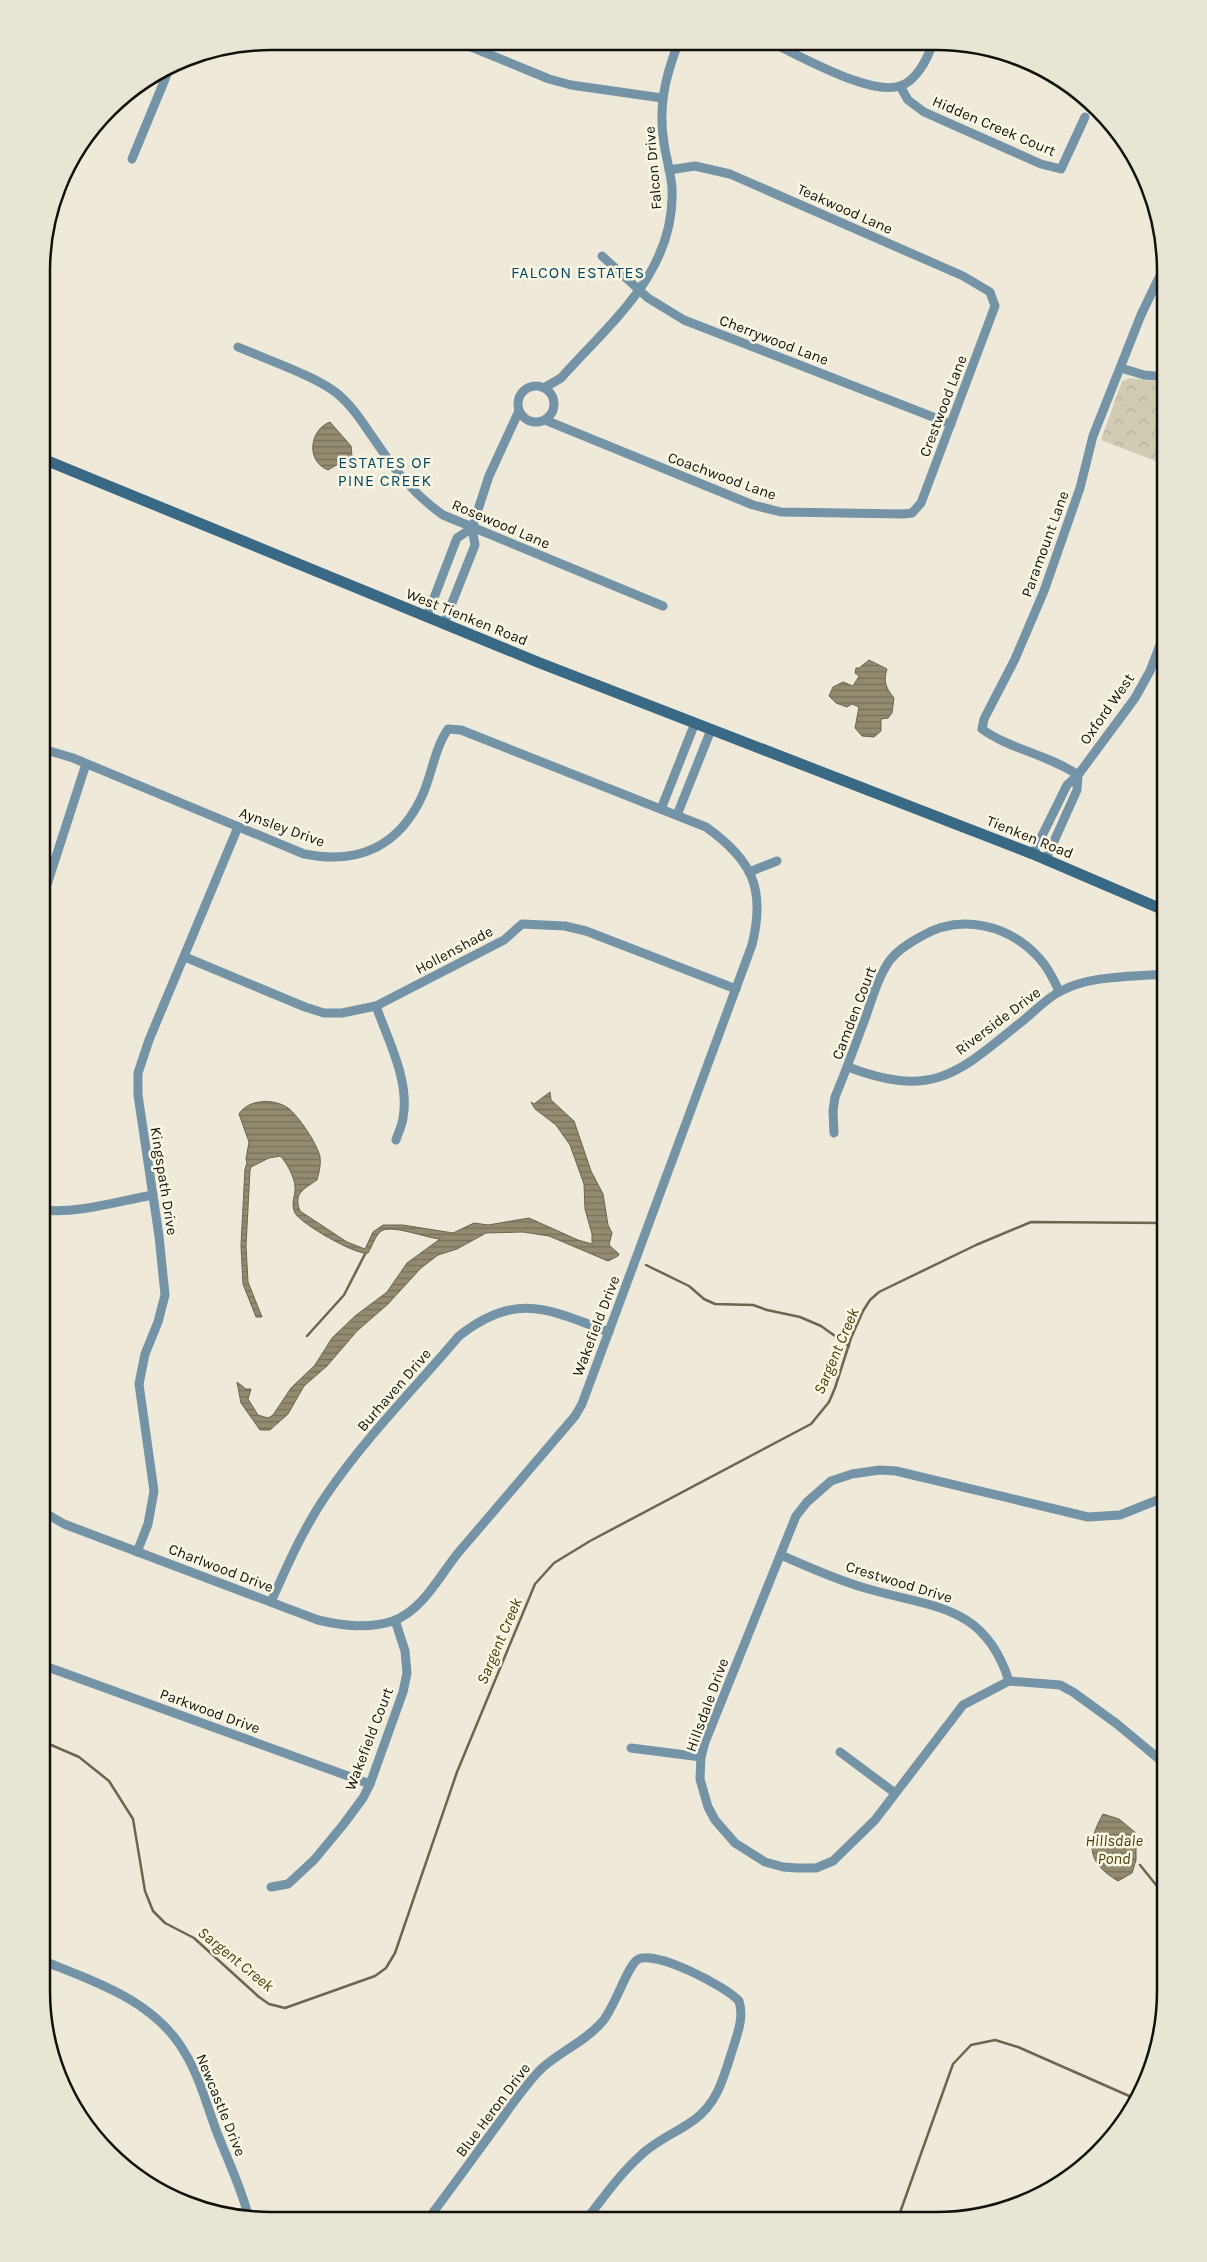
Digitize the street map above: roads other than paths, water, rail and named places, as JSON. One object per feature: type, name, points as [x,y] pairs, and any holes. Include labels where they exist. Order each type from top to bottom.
[{"type":"street","points":[[479,50],[556,81],[662,98]]},
{"type":"street","name":"Falcon Drive","points":[[544,388],[561,378],[640,289],[656,265],[668,236],[672,205],[669,170],[662,130],[662,98],[665,81],[676,50]]},
{"type":"street","points":[[795,50],[864,84],[880,88],[900,86],[922,67],[930,50]]},
{"type":"street","points":[[132,158],[166,77]]},
{"type":"street","name":"Hidden Creek Court","points":[[900,86],[908,100],[924,112],[1042,164],[1061,169],[1085,117]]},
{"type":"street","name":"Teakwood Lane","points":[[669,170],[695,166],[730,174],[979,284],[990,292],[996,306]]},
{"type":"street","name":"Cherrywood Lane","points":[[602,256],[661,308],[684,320],[951,424]]},
{"type":"street","name":"Paramount Lane","points":[[1078,775],[1048,757],[991,736],[982,729],[984,719],[1015,659],[1044,592],[1080,488],[1093,436],[1141,315],[1157,282]]},
{"type":"street","name":"Crestwood Lane","points":[[912,513],[921,503],[996,306]]},
{"type":"street","name":"Rosewood Lane","points":[[238,347],[324,385],[341,396],[356,413],[401,478],[419,498],[443,515],[663,606]]},
{"type":"street","points":[[1121,368],[1144,375],[1157,376]]},
{"type":"street","name":"Falcon Drive","points":[[553,397],[561,378]]},
{"type":"street","points":[[444,623],[475,545],[472,528],[488,476],[510,434],[520,411],[519,398],[526,389],[538,386],[544,388],[553,397],[553,411],[560,426]]},
{"type":"street","points":[[520,411],[531,421]]},
{"type":"street","points":[[510,434],[531,421],[545,420],[553,411]]},
{"type":"street","name":"Coachwood Lane","points":[[545,420],[753,505],[781,512],[912,513]]},
{"type":"street","name":"West Tienken Road","points":[[50,462],[444,623],[882,796]]},
{"type":"street","points":[[427,616],[457,538],[472,528]]},
{"type":"street","name":"Oxford West","points":[[1033,854],[1066,785],[1078,775],[1135,698],[1150,672],[1157,653]]},
{"type":"street","points":[[662,809],[695,723]]},
{"type":"street","name":"Aynsley Drive","points":[[50,751],[86,764],[304,854],[326,858],[351,856],[372,850],[388,840],[411,815],[423,794],[441,739],[448,729],[461,730],[706,827],[730,845],[745,863],[749,872]]},
{"type":"street","points":[[677,815],[711,730]]},
{"type":"street","points":[[50,875],[86,764]]},
{"type":"street","name":"Oxford West","points":[[1046,859],[1077,790],[1078,775]]},
{"type":"street","name":"Tienken Road","points":[[882,796],[1046,859],[1157,907]]},
{"type":"street","name":"Kingspath Drive","points":[[138,1552],[148,1524],[154,1491],[139,1384],[145,1354],[158,1322],[165,1295],[153,1194],[138,1095],[138,1073],[149,1040],[238,827]]},
{"type":"street","points":[[749,872],[778,861]]},
{"type":"street","name":"Wakefield Drive","points":[[395,1620],[416,1605],[436,1586],[455,1557],[575,1416],[582,1404],[752,944],[757,925],[758,906],[749,872]]},
{"type":"street","name":"Camden Court","points":[[834,1133],[834,1104],[882,974],[899,950],[930,931],[966,923],[998,929],[1027,947],[1040,959],[1059,991]]},
{"type":"street","name":"Hollenshade","points":[[185,957],[305,1008],[324,1013],[342,1013],[376,1006],[504,940],[522,924],[565,926],[586,931],[736,989]]},
{"type":"street","name":"Riverside Drive","points":[[848,1067],[894,1081],[915,1082],[945,1076],[978,1056],[1059,991],[1094,981],[1157,975]]},
{"type":"street","points":[[376,1006],[399,1073],[404,1097],[403,1119],[396,1140]]},
{"type":"street","points":[[50,1211],[79,1208],[153,1194]]},
{"type":"street","name":"Burhaven Drive","points":[[271,1602],[286,1568],[331,1488],[347,1466],[466,1331],[479,1321],[497,1312],[518,1308],[540,1308],[609,1332]]},
{"type":"street","name":"Hillsdale Drive","points":[[1009,1680],[963,1705],[875,1820],[833,1861],[816,1868],[784,1867],[759,1858],[735,1843],[715,1820],[700,1779],[701,1757],[710,1729],[796,1516],[807,1502],[832,1481],[863,1471],[896,1471],[1088,1517],[1120,1515],[1157,1500]]},
{"type":"street","name":"Charlwood Drive","points":[[50,1516],[64,1524],[318,1620],[342,1626],[367,1627],[395,1620]]},
{"type":"street","name":"Crestwood Drive","points":[[781,1555],[864,1588],[948,1610],[970,1622],[984,1633],[995,1647],[1009,1680]]},
{"type":"street","name":"Wakefield Court","points":[[271,1887],[288,1884],[304,1870],[343,1825],[363,1798],[370,1784],[403,1692],[407,1673],[405,1651],[395,1620]]},
{"type":"street","name":"Parkwood Drive","points":[[50,1668],[370,1784]]},
{"type":"street","points":[[1009,1680],[1060,1685],[1118,1724],[1157,1757]]},
{"type":"street","points":[[631,1748],[701,1757]]},
{"type":"street","points":[[840,1752],[895,1793]]},
{"type":"street","name":"Blue Heron Drive","points":[[433,2212],[540,2070],[582,2041],[601,2024],[613,2009],[629,1971],[637,1960],[648,1956],[661,1959],[722,1987],[739,2000],[742,2010],[724,2079],[708,2107],[694,2120],[641,2155],[613,2184],[592,2212]]},
{"type":"street","name":"Newcastle Drive","points":[[50,1964],[128,1997],[155,2019],[176,2040],[185,2053],[198,2082],[246,2210]]},
{"type":"water","points":[[330,422],[351,446],[352,456],[328,470],[316,460],[313,453],[313,445],[318,431]]},
{"type":"water","points":[[869,660],[887,669],[886,685],[894,698],[892,713],[888,718],[881,719],[881,731],[874,737],[862,736],[855,728],[859,707],[852,704],[847,707],[836,703],[829,696],[833,687],[843,682],[853,686],[859,676],[855,673],[856,668],[859,668]]},
{"type":"water","points":[[550,1092],[551,1100],[574,1121],[591,1171],[603,1194],[608,1225],[612,1233],[609,1245],[619,1254],[618,1256],[608,1261],[549,1236],[523,1232],[486,1233],[457,1249],[438,1255],[421,1268],[388,1304],[357,1331],[327,1366],[304,1386],[288,1414],[270,1430],[260,1430],[241,1403],[237,1382],[246,1389],[251,1389],[248,1399],[258,1415],[268,1418],[273,1415],[291,1388],[315,1365],[332,1338],[355,1316],[387,1292],[407,1263],[440,1239],[391,1229],[380,1232],[368,1253],[362,1253],[342,1245],[299,1218],[293,1206],[295,1183],[290,1170],[280,1156],[269,1158],[251,1167],[250,1170],[246,1246],[248,1282],[262,1317],[256,1317],[243,1284],[241,1245],[245,1169],[249,1142],[239,1114],[243,1109],[255,1103],[276,1103],[288,1108],[297,1117],[316,1145],[320,1157],[320,1169],[317,1180],[304,1189],[299,1196],[298,1205],[300,1211],[347,1242],[365,1249],[373,1232],[383,1225],[403,1225],[453,1233],[474,1223],[488,1225],[529,1218],[578,1240],[592,1244],[592,1234],[585,1209],[584,1184],[570,1145],[556,1125],[535,1109],[531,1102],[534,1104]]},
{"type":"water","name":"Hillsdale Pond","points":[[1103,1814],[1119,1819],[1136,1833],[1136,1860],[1132,1873],[1118,1881],[1100,1867],[1092,1852],[1094,1835]]},
{"type":"waterway","name":"Sargent Creek","points":[[50,1744],[79,1757],[109,1781],[133,1819],[145,1891],[153,1911],[165,1923],[194,1938],[259,1997],[269,2004],[285,2008],[375,1976],[386,1968],[395,1953],[457,1772],[535,1584],[554,1563],[590,1541],[811,1424],[829,1402],[851,1338],[863,1311],[870,1300],[879,1292],[976,1245],[1031,1222],[1157,1223]]},
{"type":"waterway","points":[[307,1336],[344,1295],[365,1254]]},
{"type":"waterway","points":[[646,1265],[689,1286],[704,1299],[715,1304],[753,1305],[800,1317],[821,1326],[849,1346]]},
{"type":"waterway","points":[[1140,1865],[1157,1886]]},
{"type":"waterway","points":[[900,2212],[953,2064],[971,2045],[995,2040],[1018,2047],[1130,2096]]},
{"type":"district","name":"FALCON ESTATES","points":[[578,272]]},
{"type":"district","name":"ESTATES OF PINE CREEK","points":[[385,471]]}]
